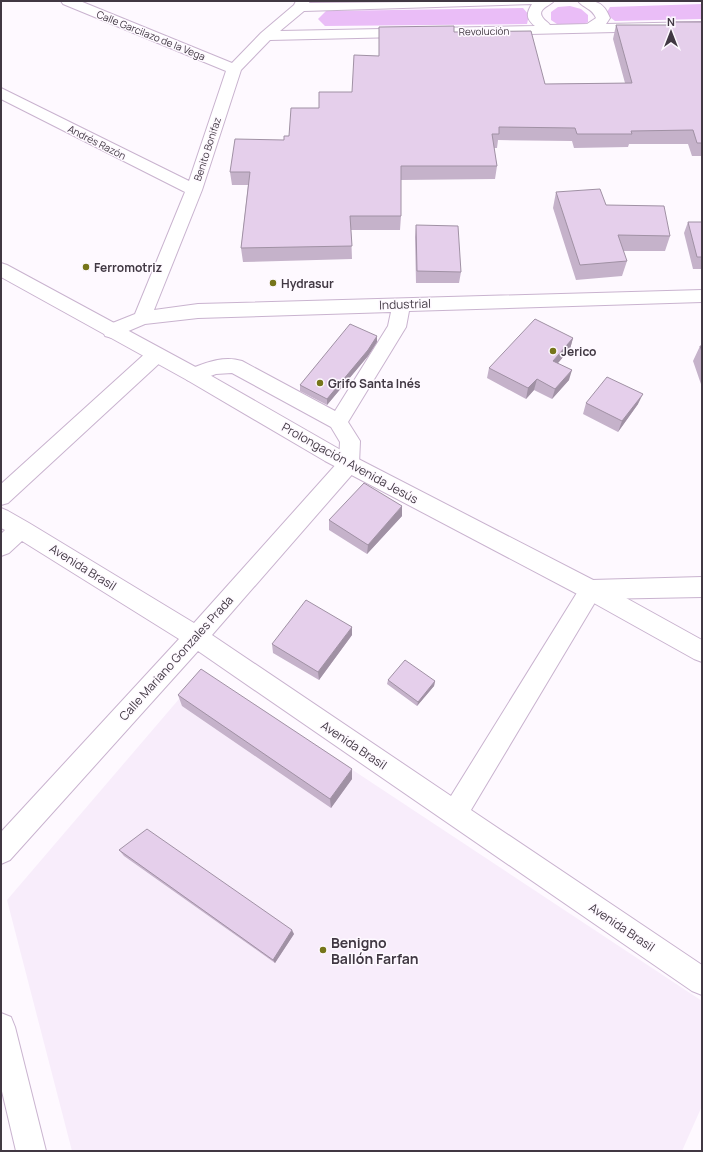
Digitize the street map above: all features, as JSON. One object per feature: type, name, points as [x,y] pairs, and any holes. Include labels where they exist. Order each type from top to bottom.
[{"type":"street","name":"Calle Garcilazo de la Vega","points":[[68,1],[234,69]]},
{"type":"street","points":[[93,12],[107,1]]},
{"type":"street","points":[[302,4],[528,1]]},
{"type":"street","points":[[547,1],[538,5],[534,12],[535,19],[542,25],[553,30]]},
{"type":"street","points":[[585,1],[593,4],[600,11],[602,18],[598,24],[589,29]]},
{"type":"street","name":"Benito Bonifaz","points":[[142,318],[194,190],[234,69],[266,36],[302,4]]},
{"type":"street","name":"Revolución","points":[[266,36],[702,26]]},
{"type":"street","name":"Andrés Razón","points":[[1,93],[194,190]]},
{"type":"street","name":"Prolongación Avenida Jesús","points":[[1,269],[194,375],[349,464],[591,590],[702,652]]},
{"type":"street","name":"Industrial","points":[[112,331],[142,318],[198,311],[702,296]]},
{"type":"street","points":[[338,422],[396,327],[400,315],[399,304]]},
{"type":"street","points":[[1,497],[156,355]]},
{"type":"street","points":[[194,375],[214,367],[235,366],[338,422],[350,441],[349,464]]},
{"type":"street","name":"Calle Mariano Gonzales Prada","points":[[1,851],[196,637],[349,464]]},
{"type":"street","name":"Avenida Brasil","points":[[1,517],[196,637],[702,981]]},
{"type":"street","points":[[1,547],[21,529]]},
{"type":"street","points":[[455,813],[591,590],[702,587]]},
{"type":"street","points":[[1,1027],[30,1151]]},
{"type":"shaded area","points":[[702,4],[702,19],[615,21],[606,14],[610,7]]},
{"type":"shaded area","points":[[570,6],[581,9],[588,15],[588,22],[585,24],[560,26],[551,20],[551,12],[558,7]]},
{"type":"shaded area","points":[[523,8],[529,15],[527,24],[325,26],[318,19],[326,11]]},
{"type":"shaded area","name":"Benigno Ballón Farfan","points":[[203,671],[702,1001],[702,1106],[682,1151],[72,1151],[7,900]]},
{"type":"building","points":[[667,22],[702,22],[702,143],[697,143],[693,130],[631,131],[632,134],[577,134],[575,128],[499,127],[499,134],[492,134],[497,166],[401,166],[401,216],[350,216],[352,246],[241,248],[250,172],[230,172],[235,139],[284,140],[284,136],[289,136],[291,108],[319,108],[319,92],[352,92],[354,55],[379,56],[379,27],[454,26],[454,32],[531,31],[545,84],[632,83],[616,25],[668,25]]},
{"type":"building","points":[[600,189],[606,205],[664,206],[670,236],[618,235],[627,261],[580,265],[556,192]]},
{"type":"building","points":[[688,222],[702,222],[702,257],[697,257]]},
{"type":"building","points":[[416,225],[458,226],[461,272],[417,271]]},
{"type":"building","points":[[535,319],[573,338],[553,361],[572,370],[555,389],[537,379],[528,388],[489,368]]},
{"type":"building","points":[[350,324],[377,336],[368,350],[327,399],[300,385]]},
{"type":"building","points":[[607,377],[643,394],[622,421],[586,403]]},
{"type":"building","points":[[364,483],[402,506],[368,545],[329,520]]},
{"type":"building","points":[[306,600],[352,627],[318,672],[272,644]]},
{"type":"building","points":[[405,660],[435,681],[418,702],[388,680]]},
{"type":"building","points":[[201,669],[352,769],[330,799],[178,695]]},
{"type":"building","points":[[147,829],[292,930],[273,960],[119,850]]},
{"type":"place","name":"Ferromotriz","points":[[86,267]]},
{"type":"place","name":"Hydrasur","points":[[273,283]]},
{"type":"place","name":"Jerico","points":[[553,351]]},
{"type":"place","name":"Grifo Santa Inés","points":[[320,383]]},
{"type":"place","name":"Benigno Ballón Farfan","points":[[323,950]]}]
